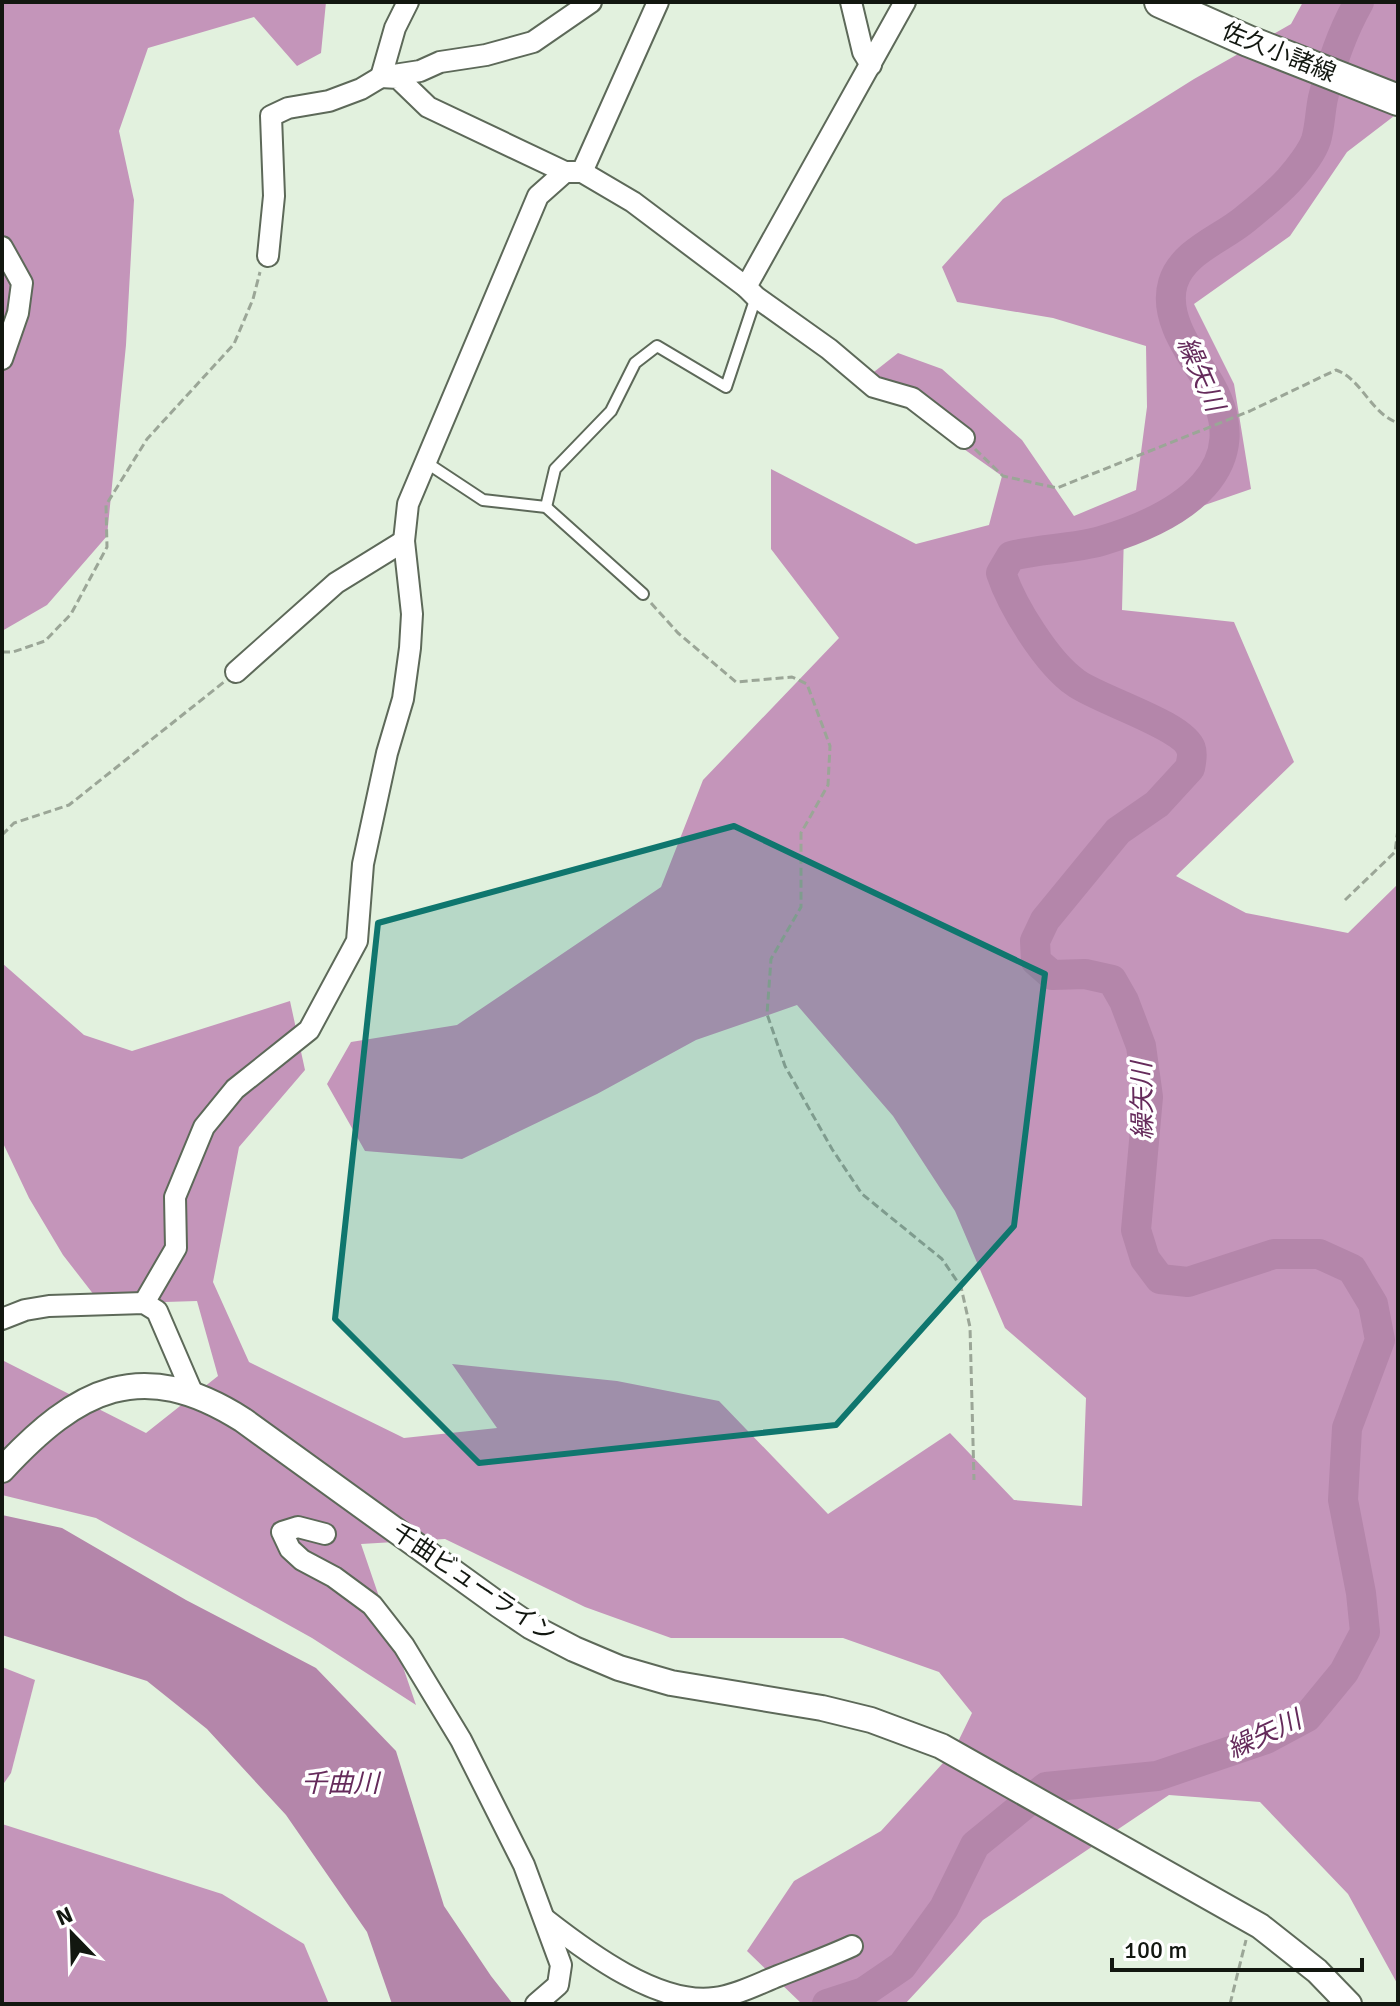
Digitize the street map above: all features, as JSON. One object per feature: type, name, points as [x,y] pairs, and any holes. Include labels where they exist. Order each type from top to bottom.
[{"type":"main road","name":"佐久小諸線","points":[[1160,2],[1248,41],[1398,100]]},
{"type":"street","points":[[381,77],[395,28],[408,2]]},
{"type":"street","points":[[268,256],[274,196],[271,116],[288,108],[329,101],[361,89],[381,77],[420,71],[440,62],[486,55],[533,42],[591,2]]},
{"type":"street","points":[[144,1303],[176,1248],[175,1197],[204,1127],[235,1089],[309,1030],[357,941],[363,864],[387,753],[403,699],[410,648],[412,614],[404,541],[408,504],[538,196],[574,172],[658,2]]},
{"type":"street","points":[[851,2],[863,52],[871,65]]},
{"type":"street","points":[[751,292],[905,2]]},
{"type":"street","points":[[381,77],[398,78],[428,107],[574,172],[633,202],[829,349],[874,387],[912,398],[964,438]]},
{"type":"street","points":[[2,247],[22,283],[18,313],[2,359]]},
{"type":"street","points":[[236,672],[336,583],[404,541]]},
{"type":"street","points":[[2,1319],[25,1310],[49,1306],[144,1303],[157,1311],[192,1392]]},
{"type":"street","name":"千曲ビューライン","points":[[2,1470],[31,1439],[82,1401],[102,1392],[127,1388],[192,1392],[243,1420],[530,1626],[574,1649],[619,1668],[671,1683],[822,1708],[871,1720],[941,1746],[1250,1920]]},
{"type":"street","points":[[325,1534],[298,1527],[282,1532],[290,1549],[302,1560],[334,1577],[372,1605],[404,1646],[461,1740],[524,1865],[561,1965],[558,1985],[536,2004]]},
{"type":"street","points":[[546,1920],[596,1959],[635,1979],[677,1995],[713,1998],[744,1990],[852,1946]]},
{"type":"street","points":[[1250,1920],[1317,1971],[1349,2004]]},
{"type":"lane","points":[[546,507],[555,469],[611,411],[635,363],[657,346],[726,387],[751,292]]},
{"type":"lane","points":[[427,463],[483,500],[546,507],[643,594]]},
{"type":"path","points":[[2,652],[13,652],[45,641],[71,614],[107,547],[106,505],[147,439],[234,344],[253,299],[261,267],[268,256]]},
{"type":"path","points":[[964,438],[1003,476],[1057,488],[1250,411],[1336,370],[1345,373],[1384,418],[1398,423]]},
{"type":"path","points":[[643,594],[678,633],[736,682],[792,677],[807,684],[830,746],[828,785],[801,833],[801,907],[771,959],[767,1014],[785,1066],[832,1149],[862,1194],[942,1259],[961,1287],[970,1327],[974,1480]]},
{"type":"path","points":[[2,835],[14,823],[69,805],[236,672]]},
{"type":"path","points":[[1345,900],[1395,852],[1398,829]]},
{"type":"path","points":[[1230,2004],[1250,1920]]},
{"type":"highlighted area","points":[[734,826],[1045,974],[1014,1226],[836,1425],[479,1463],[335,1319],[378,923]]},
{"type":"shaded area","points":[[2,2],[326,2],[321,53],[297,66],[254,17],[148,48],[119,131],[134,200],[126,345],[107,536],[47,605],[2,631]]},
{"type":"shaded area","points":[[1303,2],[1398,2],[1398,113],[1347,152],[1290,236],[1194,304],[1234,384],[1251,489],[1124,533],[1122,610],[1234,622],[1294,762],[1176,876],[1246,913],[1348,933],[1398,884],[1398,1985],[1348,1894],[1260,1802],[1169,1795],[983,1920],[905,2004],[802,2004],[747,1951],[794,1881],[881,1831],[953,1752],[972,1713],[939,1672],[843,1638],[671,1638],[585,1607],[445,1539],[361,1544],[416,1705],[312,1638],[96,1518],[2,1495],[2,1360],[146,1433],[218,1376],[197,1301],[101,1304],[63,1255],[29,1198],[2,1141],[2,963],[84,1035],[132,1051],[290,1001],[305,1070],[239,1147],[213,1282],[249,1362],[404,1438],[497,1428],[452,1364],[617,1381],[719,1401],[828,1514],[950,1433],[1014,1500],[1082,1506],[1086,1398],[1005,1328],[955,1211],[893,1116],[797,1005],[696,1040],[597,1094],[462,1159],[365,1151],[327,1084],[351,1042],[457,1025],[661,887],[703,780],[839,638],[771,549],[771,469],[916,544],[989,525],[1002,476],[865,379],[898,353],[942,369],[1022,440],[1074,516],[1136,490],[1147,407],[1146,346],[1053,318],[957,302],[942,267],[1003,199],[1194,79],[1291,24]]},
{"type":"shaded area","points":[[2,1667],[35,1680],[11,1773],[2,1786]]},
{"type":"shaded area","points":[[2,1824],[222,1894],[304,1944],[329,2004],[2,2004]]},
{"type":"water","name":"千曲川","points":[[2,1515],[62,1528],[186,1600],[316,1668],[396,1751],[444,1906],[513,2004],[392,2004],[367,1932],[286,1815],[207,1729],[147,1681],[2,1635]]},
{"type":"waterway","name":"繰矢川","points":[[827,2004],[864,1992],[902,1966],[944,1908],[975,1845],[1046,1787],[1157,1776],[1266,1739],[1307,1717],[1344,1672],[1365,1632],[1361,1593],[1343,1500],[1347,1428],[1380,1340],[1373,1304],[1352,1269],[1319,1254],[1274,1254],[1188,1282],[1160,1279],[1145,1259],[1136,1230],[1148,1097],[1141,1046],[1124,1001],[1112,980],[1085,974],[1052,975],[1036,961],[1035,941],[1045,920],[1118,831],[1157,804],[1190,768],[1191,749],[1185,740],[1158,722],[1087,690],[1065,674],[1032,633],[1001,573],[1011,556],[1101,541],[1158,519],[1204,485],[1218,464],[1224,439],[1221,410],[1179,333],[1172,308],[1173,283],[1193,254],[1235,227],[1267,201],[1289,180],[1308,155],[1316,140],[1333,61],[1359,2]]}]
